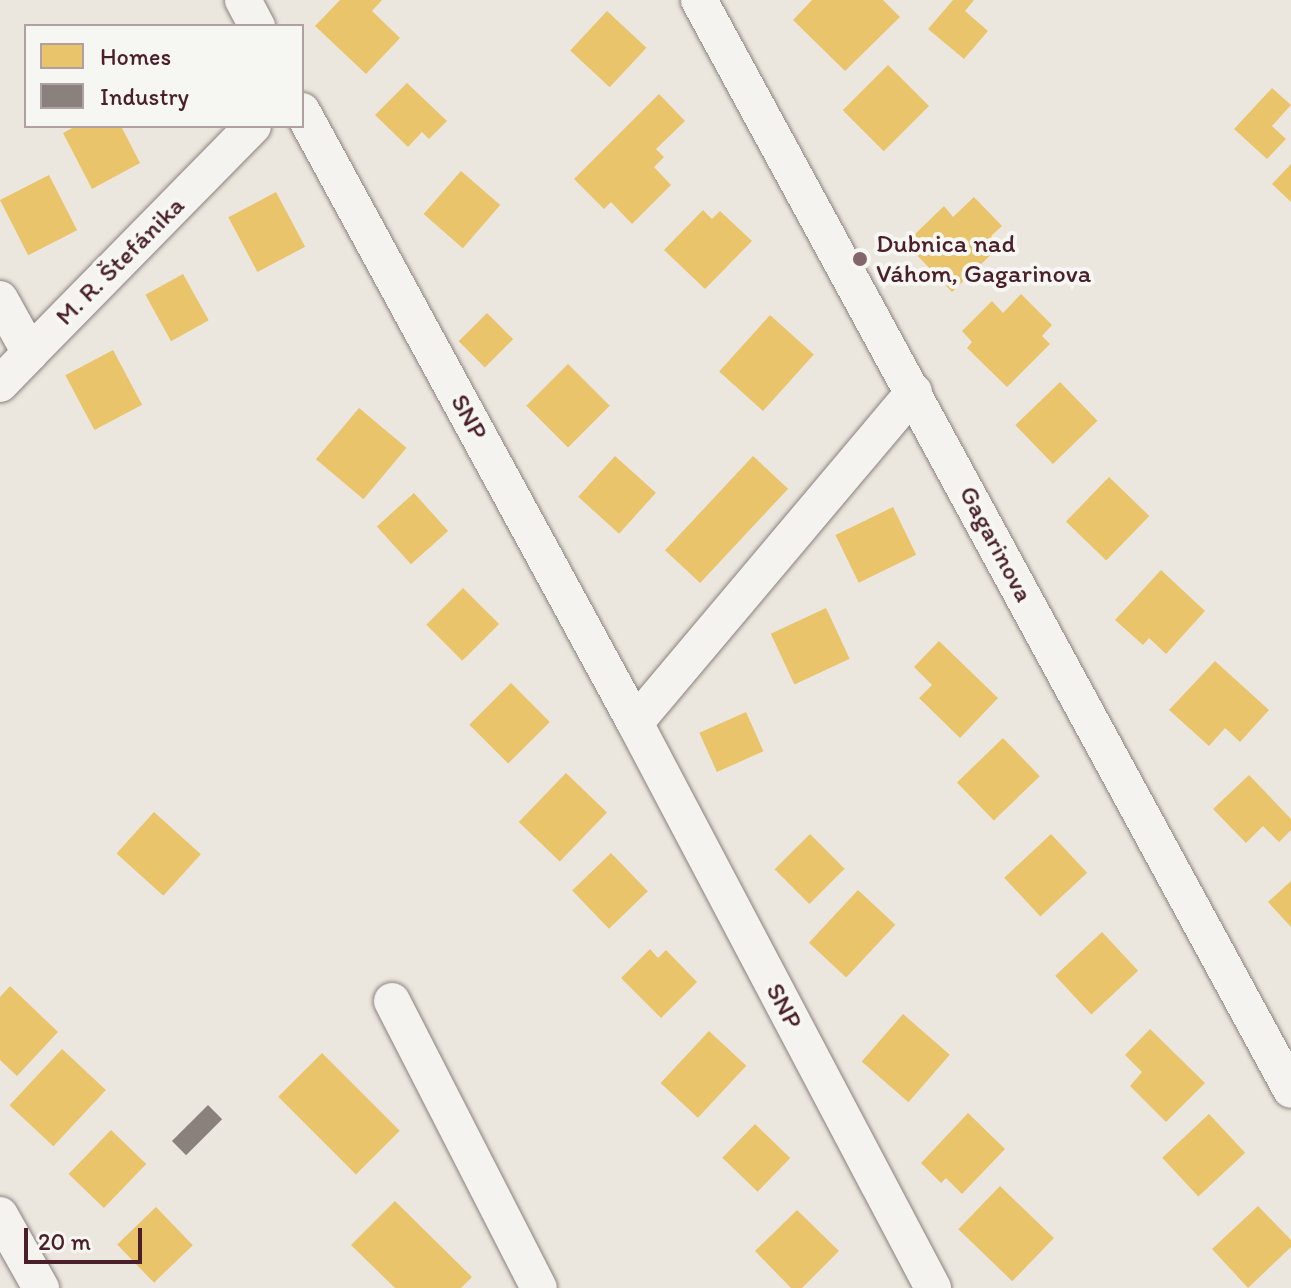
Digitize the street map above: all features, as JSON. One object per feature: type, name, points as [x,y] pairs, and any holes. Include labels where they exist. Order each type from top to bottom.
[{"type":"street","points":[[243,0],[256,24]]},
{"type":"street","name":"Gagarinova","points":[[699,0],[1291,1090]]},
{"type":"street","name":"SNP","points":[[304,115],[635,723],[933,1288]]},
{"type":"street","name":"M. R. Štefánika","points":[[0,299],[30,353],[251,128]]},
{"type":"street","points":[[0,384],[30,353]]},
{"type":"street","points":[[635,723],[914,392]]},
{"type":"street","points":[[392,1001],[539,1288]]},
{"type":"street","points":[[0,1215],[41,1288]]},
{"type":"building: Homes","points":[[340,0],[382,0],[372,11],[400,38],[366,74],[315,26]]},
{"type":"building: Homes","points":[[812,0],[883,0],[900,17],[845,71],[793,20]]},
{"type":"building: Homes","points":[[953,0],[974,0],[965,11],[988,31],[964,59],[928,29]]},
{"type":"building: Homes","points":[[607,11],[646,48],[610,87],[570,50]]},
{"type":"building: Homes","points":[[888,65],[929,106],[884,151],[843,110]]},
{"type":"building: Homes","points":[[407,83],[447,121],[429,139],[422,132],[408,147],[375,115]]},
{"type":"building: Homes","points":[[1272,88],[1291,105],[1272,126],[1286,139],[1267,159],[1234,129]]},
{"type":"building: Homes","points":[[659,94],[685,121],[656,149],[664,157],[654,167],[671,185],[632,224],[611,202],[604,209],[574,179]]},
{"type":"building: Homes","points":[[72,128],[122,128],[140,163],[92,189],[63,133]]},
{"type":"building: Homes","points":[[1291,164],[1291,202],[1272,184]]},
{"type":"building: Homes","points":[[461,171],[500,205],[463,248],[424,214]]},
{"type":"building: Homes","points":[[49,175],[77,230],[28,255],[0,200]]},
{"type":"building: Homes","points":[[276,192],[305,247],[257,272],[228,217]]},
{"type":"building: Homes","points":[[974,197],[1002,226],[991,236],[1000,246],[952,292],[914,252],[920,246],[912,237],[944,206],[953,217]]},
{"type":"building: Homes","points":[[703,210],[712,219],[720,211],[752,241],[705,289],[664,250]]},
{"type":"building: Homes","points":[[183,274],[209,320],[171,341],[145,295]]},
{"type":"building: Homes","points":[[1021,294],[1052,325],[1042,336],[1050,344],[1007,387],[967,348],[972,342],[962,331],[992,301],[1003,313]]},
{"type":"building: Homes","points":[[487,313],[513,339],[485,367],[459,341]]},
{"type":"building: Homes","points":[[770,315],[814,354],[763,411],[719,371]]},
{"type":"building: Homes","points":[[113,350],[142,405],[94,430],[65,375]]},
{"type":"building: Homes","points":[[568,364],[610,406],[568,447],[526,406]]},
{"type":"building: Homes","points":[[1060,382],[1098,421],[1053,464],[1015,425]]},
{"type":"building: Homes","points":[[359,408],[406,448],[363,499],[316,459]]},
{"type":"building: Homes","points":[[615,456],[656,493],[619,534],[578,497]]},
{"type":"building: Homes","points":[[753,456],[788,489],[700,583],[665,550]]},
{"type":"building: Homes","points":[[1109,477],[1149,516],[1106,560],[1066,522]]},
{"type":"building: Homes","points":[[414,493],[448,531],[411,564],[377,526]]},
{"type":"building: Homes","points":[[893,507],[916,555],[859,583],[835,535]]},
{"type":"building: Homes","points":[[1161,570],[1205,611],[1166,654],[1149,638],[1143,645],[1115,620]]},
{"type":"building: Homes","points":[[463,588],[499,624],[462,661],[426,625]]},
{"type":"building: Homes","points":[[826,608],[850,659],[794,685],[771,634]]},
{"type":"building: Homes","points":[[939,641],[998,698],[960,738],[919,698],[932,685],[914,667]]},
{"type":"building: Homes","points":[[1215,661],[1269,710],[1240,742],[1225,728],[1209,746],[1169,710]]},
{"type":"building: Homes","points":[[511,683],[550,722],[508,764],[469,725]]},
{"type":"building: Homes","points":[[746,712],[763,751],[717,772],[699,733]]},
{"type":"building: Homes","points":[[1003,738],[1040,776],[994,821],[957,782]]},
{"type":"building: Homes","points":[[566,773],[607,813],[560,862],[519,822]]},
{"type":"building: Homes","points":[[1249,775],[1291,819],[1291,830],[1279,842],[1263,826],[1246,843],[1213,809]]},
{"type":"building: Homes","points":[[154,812],[201,854],[163,896],[117,854]]},
{"type":"building: Homes","points":[[810,834],[845,869],[809,904],[775,869]]},
{"type":"building: Homes","points":[[1051,834],[1087,873],[1040,916],[1004,878]]},
{"type":"building: Homes","points":[[611,853],[648,891],[609,929],[572,891]]},
{"type":"building: Homes","points":[[1291,881],[1291,927],[1268,902]]},
{"type":"building: Homes","points":[[858,890],[895,925],[846,977],[809,943]]},
{"type":"building: Homes","points":[[1102,932],[1138,971],[1091,1014],[1055,976]]},
{"type":"building: Homes","points":[[650,949],[658,958],[666,950],[697,982],[661,1018],[621,978]]},
{"type":"building: Homes","points":[[10,986],[58,1032],[17,1076],[0,1060],[0,997]]},
{"type":"building: Homes","points":[[903,1014],[950,1055],[908,1102],[862,1062]]},
{"type":"building: Homes","points":[[1150,1029],[1205,1083],[1166,1122],[1130,1086],[1142,1072],[1125,1055]]},
{"type":"building: Homes","points":[[709,1031],[746,1066],[698,1118],[661,1083]]},
{"type":"building: Homes","points":[[62,1049],[106,1090],[53,1146],[9,1105]]},
{"type":"building: Homes","points":[[322,1053],[400,1131],[356,1175],[278,1097]]},
{"type":"building: Homes","points":[[968,1113],[1005,1149],[962,1194],[946,1178],[941,1183],[921,1163]]},
{"type":"building: Homes","points":[[1209,1114],[1245,1153],[1198,1196],[1162,1158]]},
{"type":"building: Homes","points":[[755,1124],[790,1158],[758,1192],[722,1158]]},
{"type":"building: Homes","points":[[111,1130],[146,1164],[104,1208],[69,1174]]},
{"type":"building: Homes","points":[[1000,1186],[1054,1238],[1012,1281],[958,1229]]},
{"type":"building: Homes","points":[[395,1201],[472,1277],[461,1288],[395,1288],[351,1245]]},
{"type":"building: Homes","points":[[1258,1206],[1291,1240],[1291,1247],[1248,1288],[1212,1249]]},
{"type":"building: Homes","points":[[156,1207],[193,1245],[154,1283],[117,1245]]},
{"type":"building: Homes","points":[[797,1210],[839,1251],[802,1288],[791,1288],[755,1251]]},
{"type":"building: Industry","points":[[208,1105],[222,1119],[186,1155],[172,1141]]},
{"type":"place","name":"Dubnica nad Váhom, Gagarinova","points":[[860,259]]}]
